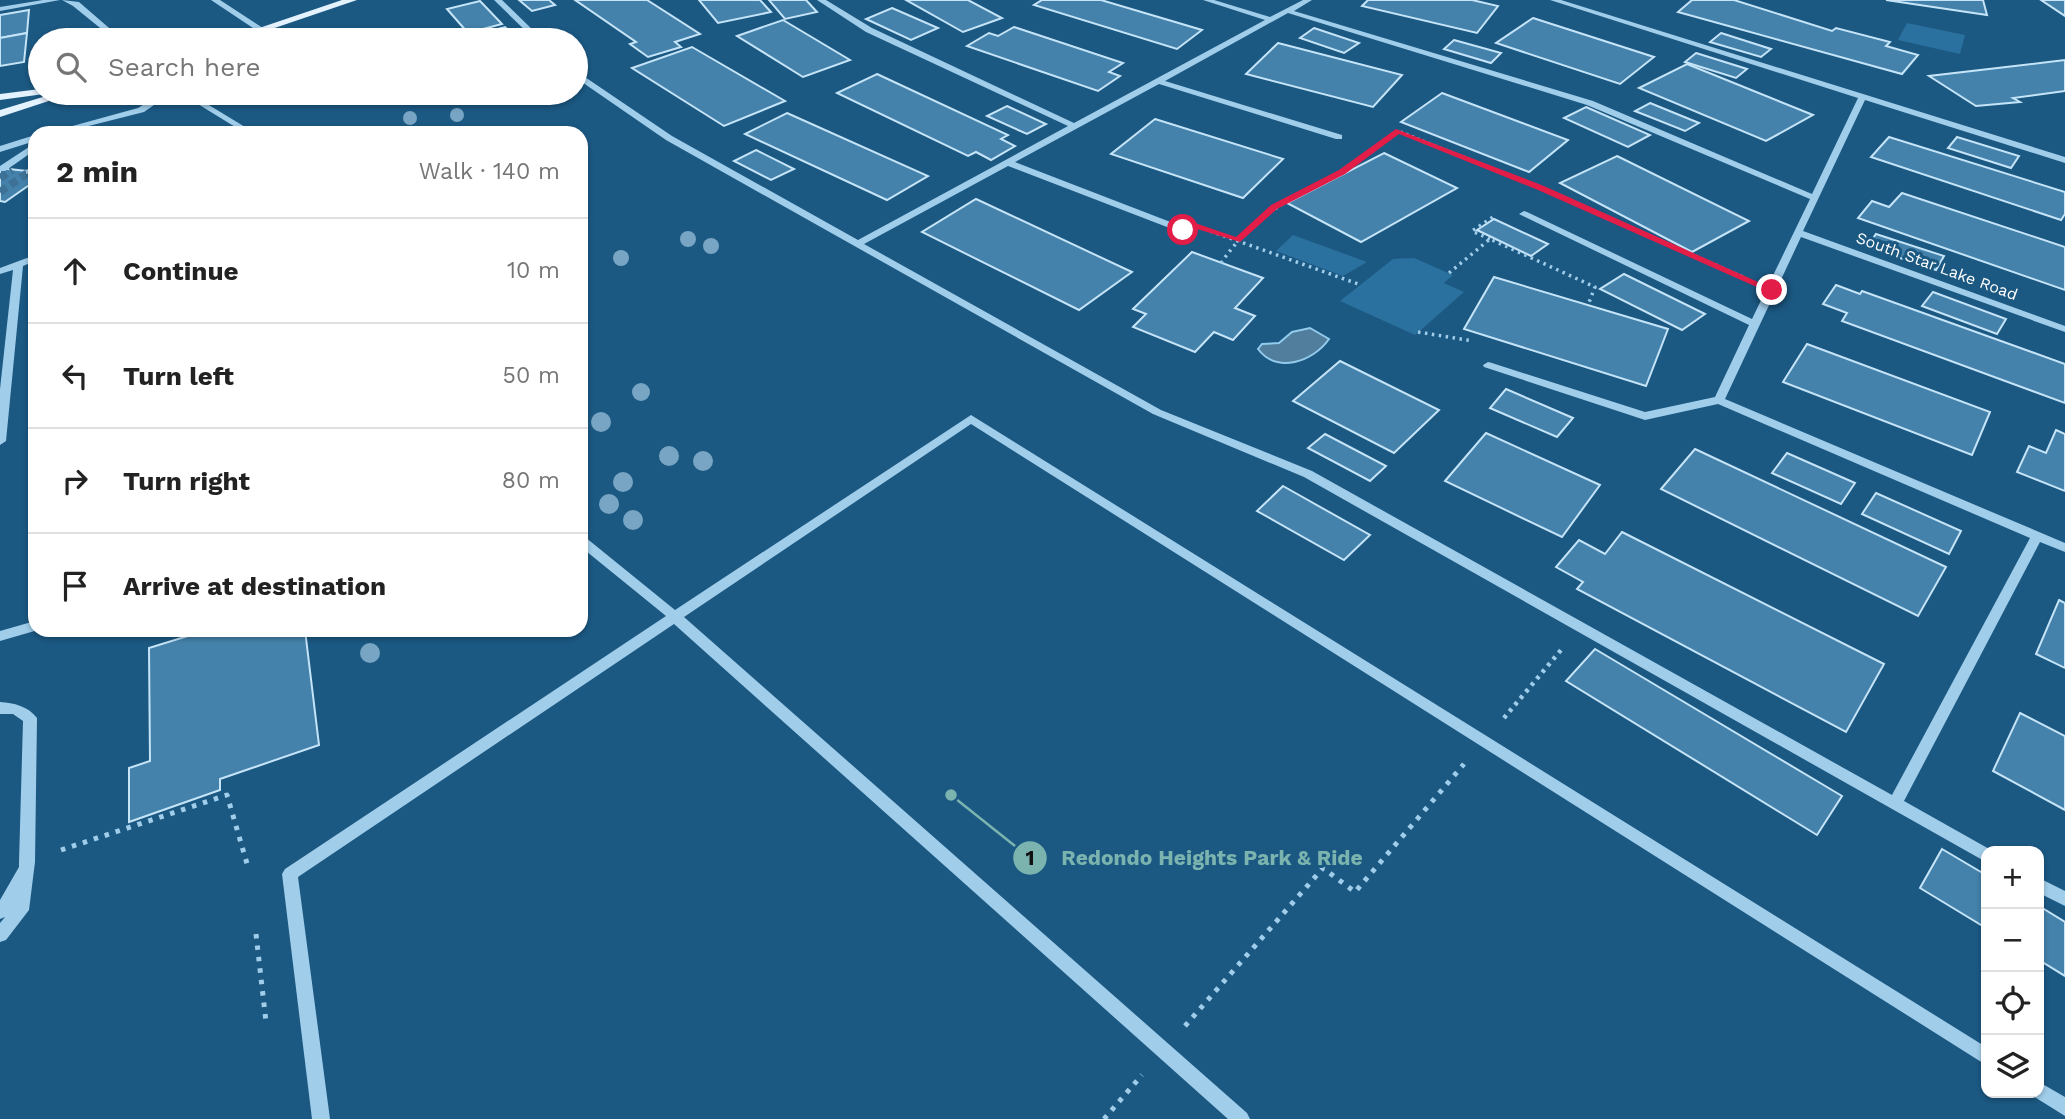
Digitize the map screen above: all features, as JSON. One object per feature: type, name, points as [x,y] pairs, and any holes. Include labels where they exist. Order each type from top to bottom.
[{"type":"main road","points":[[268,28],[352,0]]},
{"type":"main road","points":[[0,97],[28,94]]},
{"type":"main road","points":[[0,114],[29,105]]},
{"type":"street","points":[[0,9],[56,0]]},
{"type":"street","points":[[66,0],[76,4],[105,28]]},
{"type":"street","points":[[215,0],[259,28]]},
{"type":"street","points":[[498,0],[527,28]]},
{"type":"street","points":[[821,0],[869,30],[1074,126]]},
{"type":"street","points":[[1206,0],[1271,20]]},
{"type":"street","points":[[857,244],[1308,0]]},
{"type":"street","points":[[1554,0],[2065,160]]},
{"type":"street","points":[[1288,10],[1591,103],[1815,198]]},
{"type":"street","points":[[1158,81],[1339,137]]},
{"type":"street","points":[[588,83],[669,138],[1157,412],[1308,474],[1981,852]]},
{"type":"street","points":[[1719,400],[1863,96]]},
{"type":"street","points":[[73,126],[141,110],[149,105]]},
{"type":"street","points":[[204,105],[239,126]]},
{"type":"street","points":[[99,126],[111,118]]},
{"type":"street","points":[[79,126],[85,122]]},
{"type":"street","points":[[0,149],[28,142]]},
{"type":"street","points":[[5,166],[28,145]]},
{"type":"street","points":[[5,166],[28,158]]},
{"type":"street","points":[[1007,163],[1183,230]]},
{"type":"street","points":[[1524,215],[1755,324]]},
{"type":"street","name":"South Star Lake Road","points":[[1799,233],[2065,329]]},
{"type":"street","points":[[0,271],[28,261]]},
{"type":"street","points":[[0,441],[18,265]]},
{"type":"street","points":[[1488,365],[1645,416],[1719,400],[2065,548]]},
{"type":"street","points":[[321,1119],[290,874],[971,419],[1981,1054]]},
{"type":"street","points":[[1895,804],[2037,536]]},
{"type":"street","points":[[588,546],[674,616],[1241,1119]]},
{"type":"street","points":[[0,636],[28,628]]},
{"type":"street","points":[[0,708],[15,709],[30,718],[26,862],[21,910],[0,935]]},
{"type":"street","points":[[0,912],[10,900],[26,862]]},
{"type":"street","points":[[2044,888],[2065,899]]},
{"type":"street","points":[[2044,1093],[2065,1107]]},
{"type":"path","points":[[1221,263],[1237,240],[1274,207],[1342,172],[1399,131],[1541,188]]},
{"type":"path","points":[[1591,210],[1772,290]]},
{"type":"path","points":[[1183,230],[1198,227],[1361,285]]},
{"type":"path","points":[[1449,273],[1490,239],[1595,287],[1588,305]]},
{"type":"path","points":[[1526,692],[1580,627]]},
{"type":"path","points":[[1104,1119],[1323,868],[1355,892],[1483,741]]},
{"type":"path","points":[[26,862],[227,795],[248,867]]},
{"type":"path","points":[[256,934],[266,1022]]},
{"type":"shaded area","points":[[1907,23],[1965,35],[1960,54],[1898,40]]},
{"type":"shaded area","points":[[1293,235],[1367,262],[1343,276],[1276,251]]},
{"type":"shaded area","points":[[1414,258],[1453,275],[1444,283],[1464,292],[1415,335],[1340,301],[1393,259]]},
{"type":"shaded area","points":[[1310,328],[1329,339],[1305,359],[1285,363],[1275,361],[1258,349],[1262,344],[1279,343],[1292,332]]},
{"type":"building","points":[[519,0],[549,0],[555,5],[532,11]]},
{"type":"building","points":[[575,0],[647,0],[700,34],[675,42],[681,47],[648,57],[630,44],[636,42]]},
{"type":"building","points":[[699,0],[760,0],[771,12],[718,23]]},
{"type":"building","points":[[769,0],[806,0],[817,12],[785,19]]},
{"type":"building","points":[[906,0],[968,0],[1002,18],[963,32]]},
{"type":"building","points":[[1042,0],[1101,0],[1202,30],[1177,49],[1034,5]]},
{"type":"building","points":[[1368,0],[1472,0],[1498,6],[1477,33],[1362,6]]},
{"type":"building","points":[[1692,0],[1734,0],[1832,31],[1836,28],[1890,42],[1886,46],[1918,55],[1902,74],[1678,12]]},
{"type":"building","points":[[1886,0],[1983,0],[1987,15]]},
{"type":"building","points":[[2041,0],[2065,0],[2065,16]]},
{"type":"building","points":[[480,1],[502,24],[487,28],[464,28],[447,9]]},
{"type":"building","points":[[892,8],[938,28],[911,40],[866,19]]},
{"type":"building","points":[[29,10],[27,33],[0,38],[0,15]]},
{"type":"building","points":[[1533,18],[1654,57],[1620,84],[1496,43]]},
{"type":"building","points":[[783,20],[850,60],[803,77],[737,36]]},
{"type":"building","points":[[1014,27],[1123,63],[1109,72],[1120,76],[1098,91],[967,46],[989,33],[998,36]]},
{"type":"building","points":[[1314,28],[1359,43],[1344,53],[1300,38]]},
{"type":"building","points":[[27,33],[24,62],[0,66],[0,38]]},
{"type":"building","points":[[1721,33],[1771,49],[1761,57],[1710,42]]},
{"type":"building","points":[[1454,40],[1501,53],[1491,63],[1444,49]]},
{"type":"building","points":[[1278,43],[1402,75],[1373,107],[1246,74]]},
{"type":"building","points":[[692,47],[785,101],[724,126],[632,68]]},
{"type":"building","points":[[1696,53],[1747,69],[1736,78],[1685,62]]},
{"type":"building","points":[[2065,60],[2065,91],[2013,98],[2020,102],[1976,106],[1929,76]]},
{"type":"building","points":[[1687,64],[1813,115],[1766,141],[1639,88]]},
{"type":"building","points":[[877,74],[1008,135],[1001,139],[1015,146],[991,160],[976,152],[968,156],[837,93]]},
{"type":"building","points":[[1442,93],[1568,140],[1529,172],[1401,122]]},
{"type":"building","points":[[1650,103],[1699,123],[1685,131],[1635,111]]},
{"type":"building","points":[[1007,106],[1046,124],[1027,134],[987,116]]},
{"type":"building","points":[[1586,107],[1650,135],[1628,147],[1564,118]]},
{"type":"building","points":[[787,113],[928,176],[887,200],[745,134]]},
{"type":"building","points":[[1155,119],[1283,159],[1243,198],[1111,154]]},
{"type":"building","points":[[1889,137],[2065,192],[2065,214],[2061,220],[1871,157]]},
{"type":"building","points":[[1957,137],[2019,156],[2011,168],[1948,148]]},
{"type":"building","points":[[756,150],[794,169],[771,180],[734,161]]},
{"type":"building","points":[[1384,153],[1457,188],[1361,242],[1287,203]]},
{"type":"building","points":[[1617,156],[1749,221],[1692,252],[1560,183]]},
{"type":"building","points":[[0,168],[28,171],[28,186],[5,202],[0,201]]},
{"type":"building","points":[[1902,193],[2065,247],[2065,290],[1858,218],[1872,201],[1889,207]]},
{"type":"building","points":[[976,199],[1132,272],[1079,310],[922,232]]},
{"type":"building","points":[[1494,219],[1548,244],[1531,256],[1477,230]]},
{"type":"building","points":[[1876,234],[1944,256],[1936,270],[1867,247]]},
{"type":"building","points":[[1192,252],[1263,278],[1235,308],[1255,316],[1233,340],[1214,332],[1195,352],[1133,327],[1146,314],[1133,309]]},
{"type":"building","points":[[1624,274],[1705,314],[1682,330],[1600,289]]},
{"type":"building","points":[[1494,277],[1668,329],[1646,386],[1464,329]]},
{"type":"building","points":[[1836,285],[1860,294],[1862,291],[2065,364],[2065,403],[1842,321],[1847,313],[1823,304]]},
{"type":"building","points":[[1933,292],[2006,319],[1997,334],[1922,306]]},
{"type":"building","points":[[1807,344],[1990,412],[1972,455],[1783,382]]},
{"type":"building","points":[[1340,361],[1439,410],[1394,453],[1293,401]]},
{"type":"building","points":[[1506,389],[1573,418],[1557,437],[1490,408]]},
{"type":"building","points":[[2056,430],[2065,434],[2065,491],[2017,472],[2029,446],[2046,453]]},
{"type":"building","points":[[1486,433],[1600,485],[1562,537],[1445,481]]},
{"type":"building","points":[[1325,434],[1386,466],[1370,481],[1308,448]]},
{"type":"building","points":[[1695,449],[1946,567],[1918,616],[1661,489]]},
{"type":"building","points":[[1787,453],[1855,483],[1841,504],[1772,473]]},
{"type":"building","points":[[1283,486],[1370,535],[1344,560],[1257,511]]},
{"type":"building","points":[[1876,493],[1961,531],[1949,554],[1862,514]]},
{"type":"building","points":[[1622,532],[1884,664],[1846,732],[1577,589],[1583,582],[1556,567],[1579,540],[1605,554]]},
{"type":"building","points":[[2059,600],[2065,603],[2065,668],[2036,654]]},
{"type":"building","points":[[184,637],[306,637],[319,745],[220,779],[220,790],[129,822],[129,768],[150,761],[149,648]]},
{"type":"building","points":[[1595,649],[1842,796],[1817,835],[1566,681]]},
{"type":"building","points":[[2020,713],[2065,736],[2065,810],[1993,771]]},
{"type":"building","points":[[1942,849],[1981,872],[1981,925],[1920,888]]},
{"type":"building","points":[[2044,909],[2065,922],[2065,976],[2044,963]]},
{"type":"tunnel","points":[[0,178],[12,170]]},
{"type":"tunnel","points":[[0,192],[28,173]]},
{"type":"place","name":"Redondo Heights Park & Ride","points":[[951,795]]},
{"type":"route","points":[[1183,230],[1198,227],[1237,240],[1274,207],[1342,172],[1399,131],[1541,188],[1772,290]]}]
